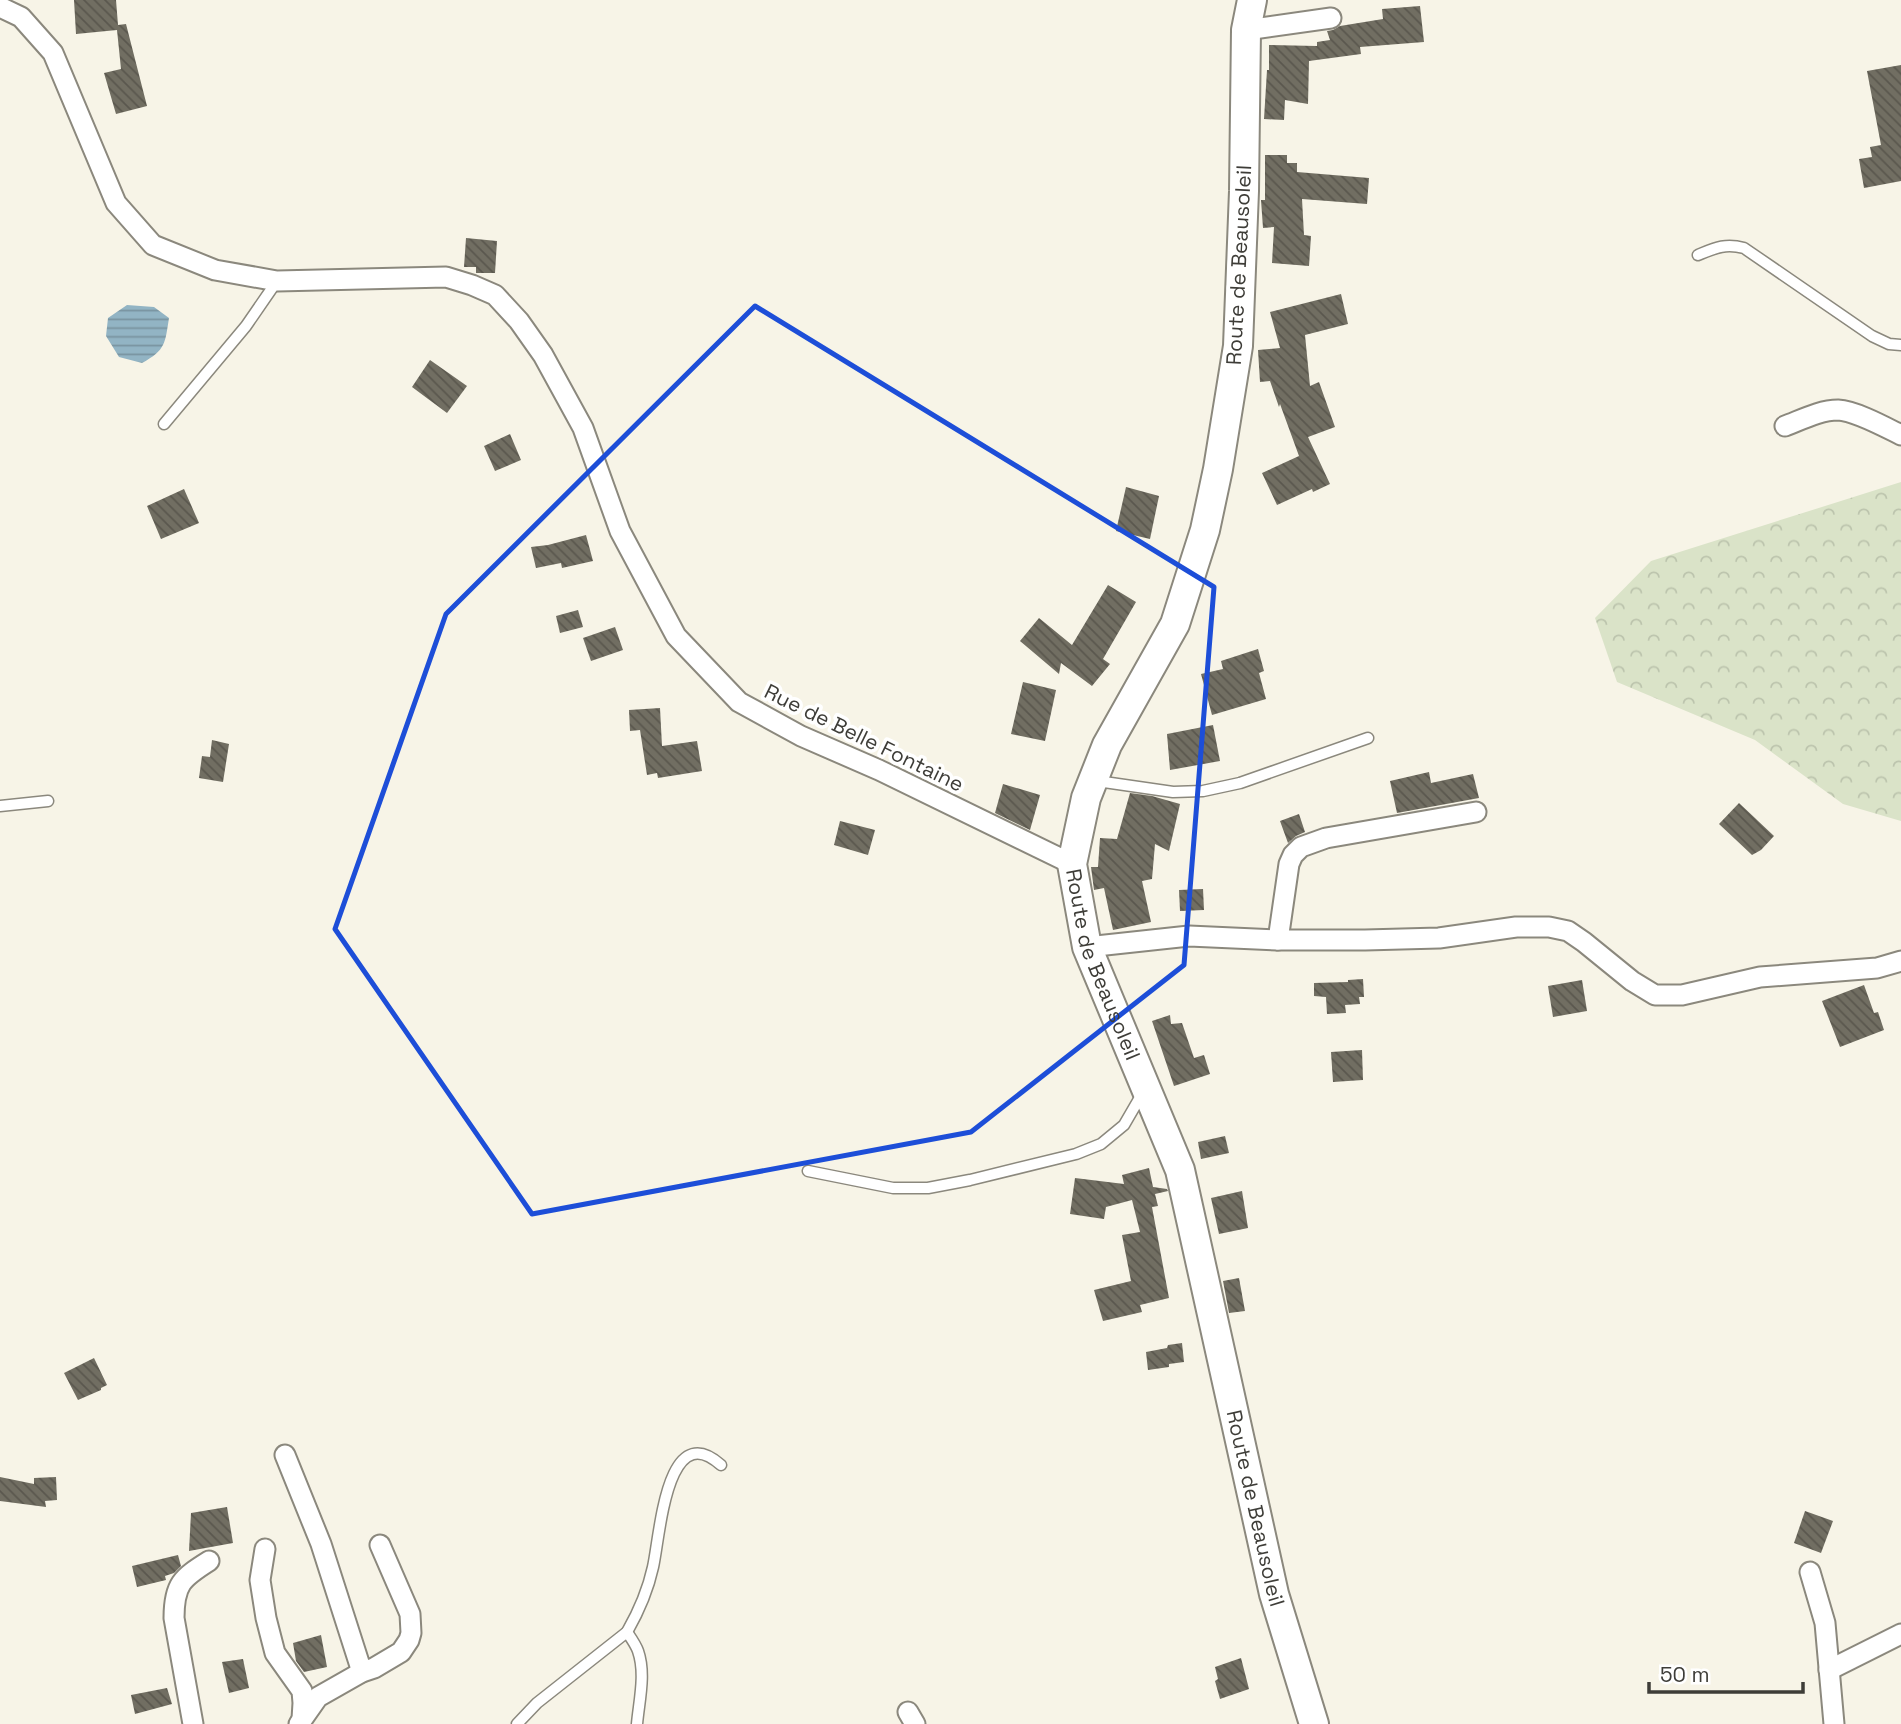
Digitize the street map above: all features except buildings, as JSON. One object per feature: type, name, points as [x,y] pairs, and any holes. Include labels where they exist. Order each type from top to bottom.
[{"type":"street","name":"Route de Beausoleil","points":[[1252,0],[1246,30],[1238,346],[1218,469],[1205,530],[1175,624],[1107,745],[1086,798],[1072,864],[1087,947],[1180,1170],[1274,1594],[1314,1724]]},
{"type":"street","name":"Rue de Belle Fontaine","points":[[0,7],[21,17],[53,53],[116,203],[153,246],[215,270],[277,281],[446,277],[495,295],[519,321],[543,355],[583,428],[620,531],[676,636],[739,702],[801,736],[879,770],[1072,864]]},
{"type":"street","points":[[1246,30],[1331,18]]},
{"type":"street","points":[[1785,426],[1815,414],[1839,410],[1901,435]]},
{"type":"street","points":[[1278,940],[1289,864],[1301,847],[1326,838],[1476,812]]},
{"type":"street","points":[[1087,947],[1189,936],[1278,940],[1439,938],[1516,927],[1549,928],[1567,931],[1632,981],[1655,995],[1682,995],[1760,977],[1877,968],[1901,961]]},
{"type":"street","points":[[285,1455],[321,1544],[362,1672]]},
{"type":"street","points":[[300,1722],[318,1697],[401,1653],[405,1648],[411,1633],[411,1614],[380,1545]]},
{"type":"street","points":[[265,1549],[260,1580],[266,1618],[275,1653],[302,1691],[300,1722]]},
{"type":"street","points":[[192,1724],[174,1618],[174,1601],[177,1589],[188,1574],[209,1561]]},
{"type":"street","points":[[1810,1572],[1825,1623],[1834,1724]]},
{"type":"street","points":[[1829,1670],[1901,1634]]},
{"type":"lane","points":[[1698,255],[1731,245],[1744,248],[1872,336],[1889,344],[1901,345]]},
{"type":"lane","points":[[164,424],[246,326],[277,281]]},
{"type":"lane","points":[[1093,780],[1172,792],[1203,791],[1240,783],[1368,738]]},
{"type":"lane","points":[[0,806],[48,801]]},
{"type":"lane","points":[[808,1171],[893,1188],[928,1188],[1076,1154],[1101,1144],[1124,1125],[1147,1086]]},
{"type":"lane","points":[[517,1724],[537,1703],[627,1632],[646,1593],[668,1488],[682,1461],[696,1452],[712,1456],[721,1465]]},
{"type":"lane","points":[[627,1632],[638,1651],[641,1666],[636,1724]]},
{"type":"highlighted area","points":[[755,306],[1214,587],[1184,965],[971,1132],[532,1214],[335,929],[446,614]]},
{"type":"green space","points":[[1901,482],[1901,821],[1843,804],[1755,740],[1617,682],[1595,618],[1651,561]]},
{"type":"water","points":[[127,305],[154,307],[169,318],[160,350],[142,363],[119,357],[106,336],[108,318]]}]
